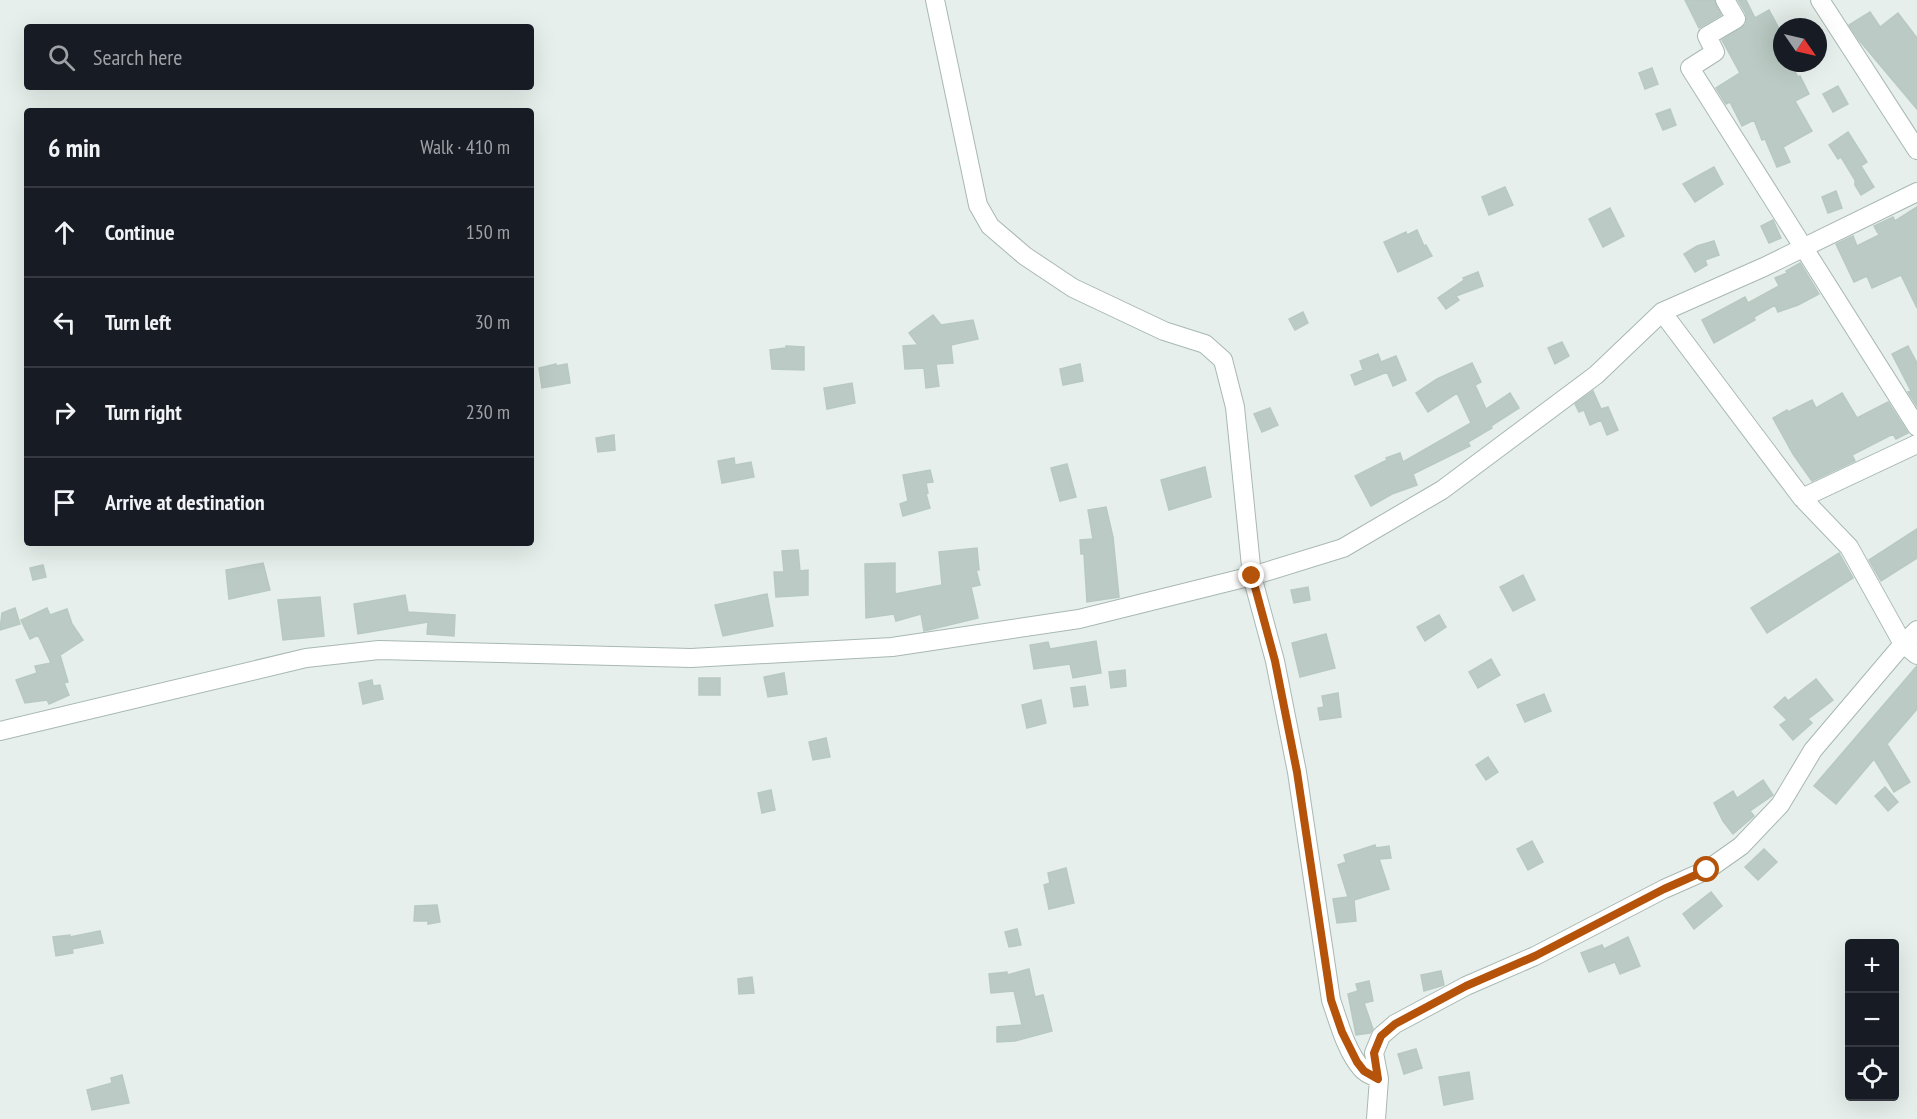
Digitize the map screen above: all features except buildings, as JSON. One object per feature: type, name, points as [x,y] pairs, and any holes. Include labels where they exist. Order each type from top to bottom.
[{"type":"street","points":[[935,0],[978,205],[990,226],[1025,256],[1073,288],[1164,331],[1205,344],[1224,360],[1235,407],[1252,576],[1275,661],[1297,772],[1331,1000],[1342,1032],[1357,1062],[1364,1071],[1378,1079]]},
{"type":"street","points":[[1725,0],[1736,19],[1707,36],[1715,52],[1690,68],[1917,426]]},
{"type":"street","points":[[1820,0],[1917,150]]},
{"type":"street","points":[[0,731],[306,658],[379,650],[691,658],[892,647],[1079,619],[1252,576],[1343,548],[1442,490],[1596,375],[1662,312],[1764,267],[1917,192]]},
{"type":"street","points":[[1662,312],[1802,498],[1849,547],[1910,650]]},
{"type":"street","points":[[1802,498],[1917,444]]},
{"type":"street","points":[[1376,1119],[1378,1079],[1374,1053],[1381,1036],[1395,1024],[1466,986],[1535,956],[1664,889],[1707,870],[1741,846],[1780,805],[1813,750],[1910,650],[1917,630]]},
{"type":"route","points":[[1252,576],[1275,661],[1297,772],[1331,1000],[1342,1032],[1364,1071],[1378,1079],[1374,1053],[1381,1036],[1395,1024],[1466,986],[1535,956],[1605,918],[1707,870]]}]
